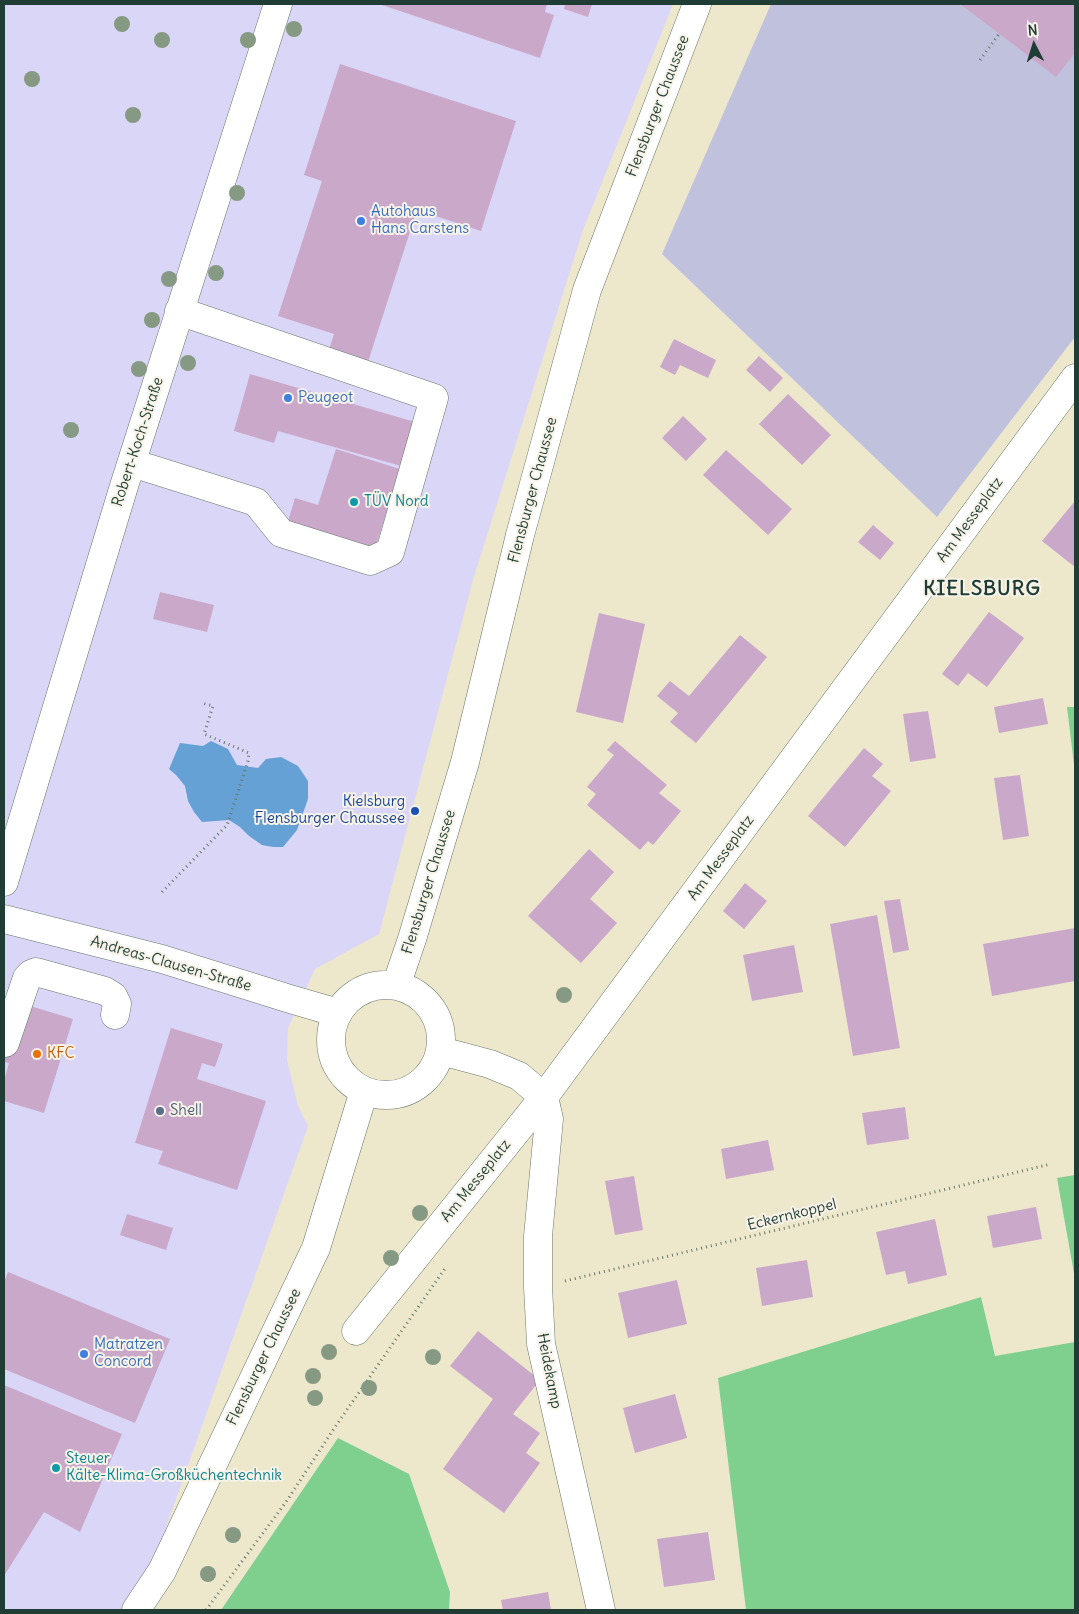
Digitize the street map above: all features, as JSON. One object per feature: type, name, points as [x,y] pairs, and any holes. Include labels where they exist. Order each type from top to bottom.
[{"type":"street","name":"Robert-Koch-Straße","points":[[4,882],[132,463],[278,4]]},
{"type":"street","name":"Flensburger Chaussee","points":[[396,986],[412,940],[465,762],[520,536],[587,290],[697,4]]},
{"type":"street","points":[[132,463],[256,502],[281,534],[370,561],[390,552],[434,398],[180,311]]},
{"type":"street","name":"Am Messeplatz","points":[[356,1331],[544,1097],[1075,378]]},
{"type":"street","name":"Andreas-Clausen-Straße","points":[[4,919],[162,959],[338,1012]]},
{"type":"street","points":[[5,1044],[27,978],[30,974],[36,972],[105,991],[113,996],[117,1004],[115,1016]]},
{"type":"street","points":[[383,985],[396,986],[417,994],[432,1009],[440,1030],[440,1051],[431,1074],[412,1090],[388,1096],[364,1092],[348,1081],[337,1067],[331,1049],[331,1030],[338,1012],[357,993],[383,985]]},
{"type":"street","points":[[440,1051],[490,1064],[519,1076],[544,1097]]},
{"type":"street","name":"Flensburger Chaussee","points":[[136,1610],[162,1571],[316,1248],[364,1092]]},
{"type":"street","name":"Heidekamp","points":[[544,1097],[548,1119],[538,1236],[541,1344],[601,1610]]},
{"type":"path","points":[[980,60],[999,34]]},
{"type":"path","points":[[162,892],[227,825],[248,761],[249,753],[204,734],[213,706],[202,703]]},
{"type":"path","name":"Eckernkoppel","points":[[538,1287],[1051,1164]]},
{"type":"shaded area","points":[[4,4],[673,4],[583,230],[473,580],[379,934],[315,969],[288,1028],[287,1060],[298,1106],[308,1126],[152,1567],[124,1610],[4,1610]]},
{"type":"shaded area","points":[[771,4],[1075,4],[1075,337],[937,517],[662,254]]},
{"type":"green space","points":[[1067,707],[1075,707],[1075,773]]},
{"type":"green space","points":[[1075,1175],[1075,1279],[1057,1178]]},
{"type":"green space","points":[[981,1297],[995,1356],[1075,1342],[1075,1610],[746,1610],[718,1378]]},
{"type":"green space","points":[[338,1438],[409,1474],[450,1592],[449,1610],[221,1610]]},
{"type":"water","points":[[211,741],[228,749],[237,765],[258,768],[266,759],[281,757],[298,766],[308,781],[308,799],[297,830],[283,847],[262,845],[229,820],[202,822],[194,812],[188,801],[185,786],[169,769],[180,743],[203,746]]},
{"type":"building","points":[[382,4],[547,4],[545,12],[554,15],[540,58]]},
{"type":"building","points":[[565,4],[592,4],[588,17],[564,9]]},
{"type":"building","points":[[960,4],[1075,4],[1075,53],[1056,77]]},
{"type":"building","name":"Autohaus Hans Carstens","points":[[340,64],[516,121],[481,231],[417,210],[366,368],[327,356],[334,334],[278,316],[322,181],[304,175]]},
{"type":"building","points":[[674,339],[716,360],[708,378],[680,365],[675,375],[660,367]]},
{"type":"building","points":[[759,356],[783,378],[770,392],[746,370]]},
{"type":"building","name":"Peugeot","points":[[250,374],[415,422],[401,466],[278,431],[274,443],[234,431]]},
{"type":"building","points":[[788,394],[831,435],[802,465],[759,424]]},
{"type":"building","points":[[683,416],[707,439],[686,461],[662,438]]},
{"type":"building","name":"TÜV Nord","points":[[336,449],[400,469],[373,555],[286,528],[295,498],[318,505]]},
{"type":"building","points":[[726,450],[792,509],[768,535],[703,475]]},
{"type":"building","points":[[1075,501],[1075,567],[1042,541]]},
{"type":"building","points":[[873,525],[894,543],[880,560],[858,542]]},
{"type":"building","points":[[160,592],[214,605],[207,632],[153,619]]},
{"type":"building","points":[[989,612],[1024,638],[987,687],[968,673],[958,686],[942,674]]},
{"type":"building","points":[[599,613],[645,624],[623,723],[576,712]]},
{"type":"building","points":[[740,635],[767,657],[696,743],[670,722],[678,713],[657,696],[670,681],[689,696]]},
{"type":"building","points":[[1043,698],[1048,724],[999,733],[994,707]]},
{"type":"building","points":[[928,711],[936,758],[910,762],[903,714]]},
{"type":"building","points":[[615,741],[667,785],[659,793],[681,811],[653,845],[648,841],[640,850],[587,805],[596,794],[587,787],[614,755],[607,750]]},
{"type":"building","points":[[864,748],[883,764],[872,776],[891,791],[845,847],[808,816]]},
{"type":"building","points":[[1020,775],[1029,836],[1003,840],[994,778]]},
{"type":"building","points":[[589,849],[614,872],[590,899],[617,923],[581,963],[528,916]]},
{"type":"building","points":[[745,883],[767,901],[744,929],[723,911]]},
{"type":"building","points":[[900,899],[909,950],[893,953],[884,901]]},
{"type":"building","points":[[877,915],[900,1048],[853,1056],[830,924]]},
{"type":"building","points":[[1075,928],[1075,981],[992,996],[983,944]]},
{"type":"building","points":[[794,945],[803,992],[752,1001],[743,955]]},
{"type":"building","name":"KFC","points":[[27,1005],[73,1019],[44,1113],[4,1101],[4,1081],[9,1063],[4,1062],[4,1043]]},
{"type":"building","points":[[171,1028],[223,1044],[215,1067],[202,1063],[197,1079],[266,1101],[237,1190],[158,1164],[163,1151],[135,1143]]},
{"type":"building","points":[[905,1107],[909,1139],[867,1145],[862,1113]]},
{"type":"building","points":[[768,1140],[774,1170],[726,1179],[721,1149]]},
{"type":"building","points":[[634,1176],[643,1230],[615,1235],[605,1181]]},
{"type":"building","points":[[1036,1207],[1042,1239],[993,1248],[987,1216]]},
{"type":"building","points":[[127,1214],[173,1228],[166,1250],[120,1235]]},
{"type":"building","points":[[935,1219],[947,1275],[908,1284],[905,1271],[886,1275],[876,1232]]},
{"type":"building","points":[[807,1260],[813,1297],[762,1306],[756,1268]]},
{"type":"building","name":"Matratzen Concord","points":[[8,1272],[170,1339],[135,1423],[4,1369],[4,1282]]},
{"type":"building","points":[[677,1280],[687,1324],[628,1338],[618,1293]]},
{"type":"building","points":[[478,1331],[540,1380],[513,1414],[540,1433],[526,1453],[540,1463],[504,1513],[443,1469],[493,1399],[450,1366]]},
{"type":"building","name":"Steuer Kälte-Klima-Großküchentechnik","points":[[4,1385],[122,1434],[80,1532],[44,1512],[4,1576]]},
{"type":"building","points":[[675,1394],[687,1438],[635,1453],[623,1408]]},
{"type":"building","points":[[708,1532],[715,1580],[664,1587],[657,1539]]},
{"type":"building","points":[[548,1592],[551,1610],[503,1610],[501,1600]]},
{"type":"place","name":"Autohaus Hans Carstens","points":[[361,221]]},
{"type":"place","name":"Peugeot","points":[[288,398]]},
{"type":"place","name":"TÜV Nord","points":[[354,502]]},
{"type":"place","name":"Kielsburg Flensburger Chaussee","points":[[415,811]]},
{"type":"place","name":"KFC","points":[[37,1054]]},
{"type":"place","name":"Shell","points":[[160,1111]]},
{"type":"place","name":"Matratzen Concord","points":[[84,1354]]},
{"type":"place","name":"Steuer Kälte-Klima-Großküchentechnik","points":[[56,1468]]},
{"type":"district","name":"KIELSBURG","points":[[982,589]]}]
